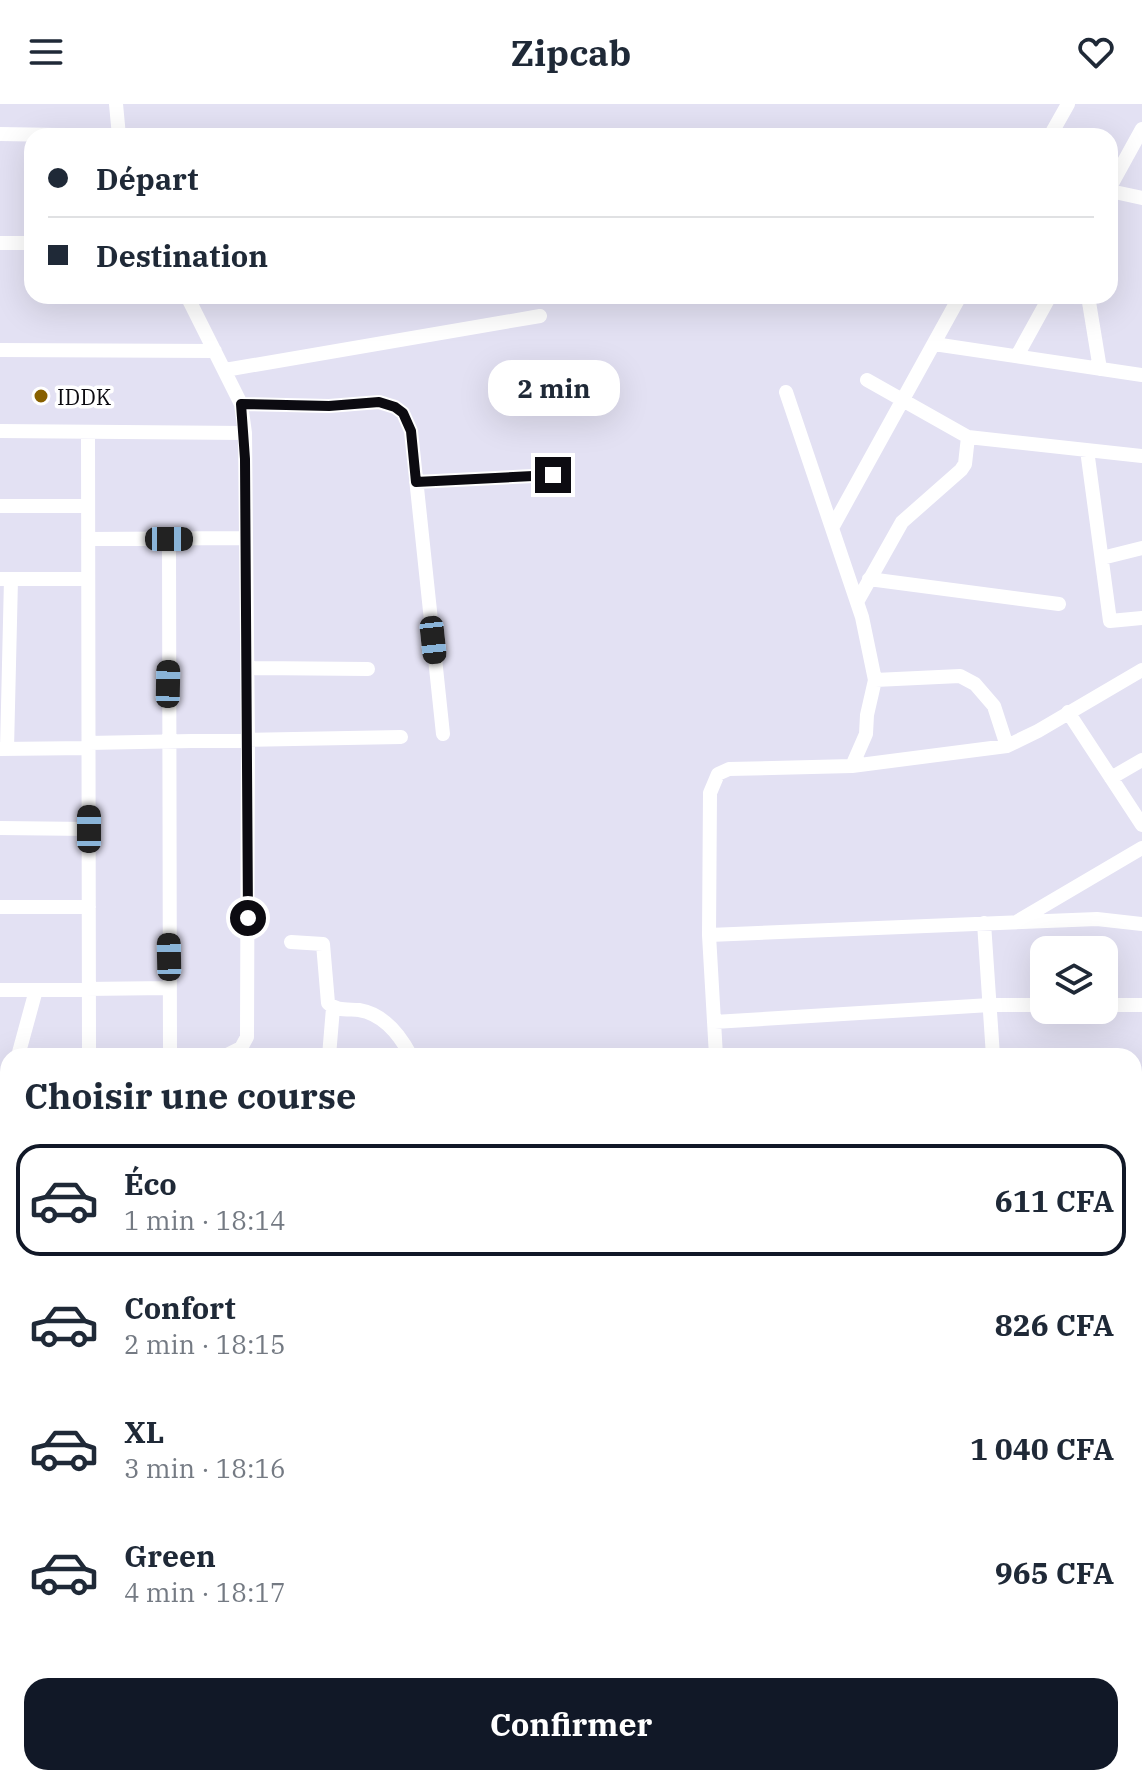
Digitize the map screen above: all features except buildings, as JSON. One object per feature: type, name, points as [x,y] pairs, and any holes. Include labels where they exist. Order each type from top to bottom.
[{"type":"street","points":[[116,104],[118,128]]},
{"type":"street","points":[[1054,128],[1068,104]]},
{"type":"street","points":[[1118,174],[1142,129]]},
{"type":"street","points":[[0,134],[24,134]]},
{"type":"street","points":[[1118,191],[1142,198]]},
{"type":"street","points":[[0,243],[24,243]]},
{"type":"street","points":[[193,304],[241,404],[245,433],[248,740],[247,1037],[243,1048]]},
{"type":"street","points":[[832,528],[956,304]]},
{"type":"street","points":[[1017,356],[1046,304]]},
{"type":"street","points":[[1089,304],[1100,369]]},
{"type":"street","points":[[225,370],[540,316]]},
{"type":"street","points":[[934,344],[1142,375]]},
{"type":"street","points":[[0,350],[215,351]]},
{"type":"street","points":[[867,380],[968,437],[1142,456]]},
{"type":"street","points":[[786,392],[857,602],[875,680],[866,734],[852,766]]},
{"type":"street","points":[[241,404],[329,406],[379,402],[403,413],[411,431],[443,734]]},
{"type":"street","points":[[0,431],[245,433]]},
{"type":"street","points":[[88,432],[89,1048]]},
{"type":"street","points":[[857,602],[902,522],[961,470],[965,464],[968,437]]},
{"type":"street","points":[[1087,450],[1110,621],[1142,618]]},
{"type":"street","points":[[416,482],[553,475]]},
{"type":"street","points":[[0,506],[88,506]]},
{"type":"street","points":[[88,539],[246,538]]},
{"type":"street","points":[[169,539],[170,1048]]},
{"type":"street","points":[[1102,558],[1142,548]]},
{"type":"street","points":[[88,579],[6,579],[3,749],[167,741],[401,737]]},
{"type":"street","points":[[869,579],[1059,604]]},
{"type":"street","points":[[248,668],[368,669]]},
{"type":"street","points":[[716,1048],[709,935],[710,793],[718,774],[752,766],[852,766],[1007,746],[1142,670]]},
{"type":"street","points":[[875,680],[960,676],[975,684],[994,706],[1007,746]]},
{"type":"street","points":[[1068,712],[1142,825]]},
{"type":"street","points":[[1111,778],[1142,760]]},
{"type":"street","points":[[0,828],[89,829]]},
{"type":"street","points":[[1015,922],[1142,848]]},
{"type":"street","points":[[0,907],[89,907]]},
{"type":"street","points":[[709,935],[1097,919],[1142,924]]},
{"type":"street","points":[[984,923],[993,1048]]},
{"type":"street","points":[[291,942],[323,944],[326,950],[326,998],[333,1008],[330,1048]]},
{"type":"street","points":[[0,990],[169,988]]},
{"type":"street","points":[[20,1048],[36,990]]},
{"type":"street","points":[[714,1022],[1030,1005]]},
{"type":"street","points":[[1118,1005],[1142,1005]]},
{"type":"street","points":[[333,1008],[364,1011],[388,1024],[407,1048]]},
{"type":"place","name":"IDDK","points":[[41,396]]},
{"type":"route","points":[[248,918],[245,433],[241,404],[329,406],[379,402],[395,407],[403,413],[411,431],[416,482],[553,475]]}]
